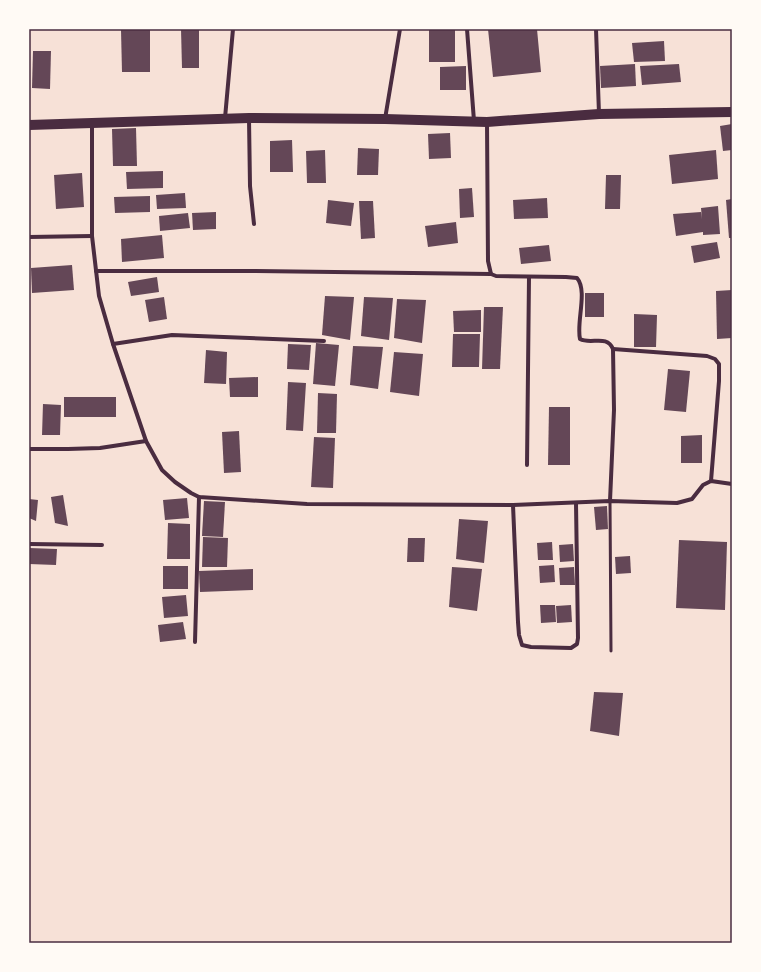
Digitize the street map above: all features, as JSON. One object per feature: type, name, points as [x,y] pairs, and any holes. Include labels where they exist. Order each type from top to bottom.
[{"type":"main road","points":[[29,125],[249,118],[386,119],[487,122],[598,114],[732,112]]},
{"type":"street","points":[[225,119],[233,29]]},
{"type":"street","points":[[386,119],[400,29]]},
{"type":"street","points":[[467,29],[474,122]]},
{"type":"street","points":[[596,29],[598,114]]},
{"type":"street","points":[[249,118],[250,186],[254,224]]},
{"type":"street","points":[[487,122],[488,261],[492,274]]},
{"type":"street","points":[[92,124],[92,236],[99,296],[113,344],[146,441],[162,470],[175,482],[191,493],[199,497],[307,504],[514,505],[610,501],[677,503],[692,499],[703,485],[711,481],[732,484]]},
{"type":"street","points":[[29,237],[92,236]]},
{"type":"street","points":[[96,271],[256,271],[492,274],[496,276],[577,278],[581,284],[580,339],[584,341],[608,341],[611,344],[612,349],[614,410],[610,501]]},
{"type":"street","points":[[527,465],[529,277]]},
{"type":"street","points":[[113,344],[172,335],[324,341]]},
{"type":"street","points":[[612,349],[707,356],[716,359],[719,364],[719,381],[711,481]]},
{"type":"street","points":[[29,449],[100,448],[146,441]]},
{"type":"street","points":[[195,642],[199,497]]},
{"type":"street","points":[[514,505],[518,622],[519,635],[522,645],[531,647],[571,648],[577,644],[578,638],[576,503]]},
{"type":"street","points":[[29,544],[102,545]]},
{"type":"lane","points":[[610,501],[611,651]]},
{"type":"building","points":[[150,29],[150,72],[122,72],[121,30]]},
{"type":"building","points":[[181,29],[199,29],[199,68],[182,68]]},
{"type":"building","points":[[429,29],[455,29],[455,62],[429,62]]},
{"type":"building","points":[[488,29],[537,29],[541,72],[493,77]]},
{"type":"building","points":[[664,41],[665,61],[634,62],[632,43]]},
{"type":"building","points":[[33,51],[51,51],[50,89],[32,88]]},
{"type":"building","points":[[635,64],[636,86],[601,88],[600,66]]},
{"type":"building","points":[[679,64],[681,82],[642,85],[640,66]]},
{"type":"building","points":[[466,66],[466,90],[440,90],[440,67]]},
{"type":"building","points":[[732,124],[732,150],[723,151],[720,126]]},
{"type":"building","points":[[136,128],[137,166],[113,166],[112,129]]},
{"type":"building","points":[[450,133],[451,158],[429,159],[428,134]]},
{"type":"building","points":[[292,140],[293,172],[270,172],[270,141]]},
{"type":"building","points":[[358,148],[379,149],[378,175],[357,175]]},
{"type":"building","points":[[325,150],[326,183],[307,183],[306,151]]},
{"type":"building","points":[[716,150],[718,179],[672,184],[669,155]]},
{"type":"building","points":[[163,171],[163,188],[127,189],[126,172]]},
{"type":"building","points":[[82,173],[84,207],[56,209],[54,175]]},
{"type":"building","points":[[606,175],[621,175],[620,209],[605,209]]},
{"type":"building","points":[[472,188],[474,217],[460,218],[459,189]]},
{"type":"building","points":[[185,193],[186,208],[157,209],[156,195]]},
{"type":"building","points":[[150,196],[150,212],[115,213],[114,197]]},
{"type":"building","points":[[547,198],[548,218],[514,219],[513,200]]},
{"type":"building","points":[[732,199],[732,238],[729,238],[726,200]]},
{"type":"building","points":[[328,200],[354,203],[351,226],[326,223]]},
{"type":"building","points":[[359,201],[373,201],[375,238],[361,239]]},
{"type":"building","points":[[718,206],[720,234],[703,235],[703,232],[676,236],[673,214],[701,212],[702,219],[701,208]]},
{"type":"building","points":[[216,212],[216,229],[193,230],[192,213]]},
{"type":"building","points":[[188,213],[190,228],[160,231],[159,216]]},
{"type":"building","points":[[456,222],[458,243],[428,247],[425,226]]},
{"type":"building","points":[[162,235],[164,258],[122,262],[121,239]]},
{"type":"building","points":[[717,242],[720,258],[694,263],[691,246]]},
{"type":"building","points":[[549,245],[551,261],[521,264],[519,248]]},
{"type":"building","points":[[72,265],[74,290],[32,293],[31,268]]},
{"type":"building","points":[[157,277],[159,292],[131,296],[128,282]]},
{"type":"building","points":[[732,290],[732,338],[717,339],[716,291]]},
{"type":"building","points":[[585,293],[604,293],[604,317],[585,317]]},
{"type":"building","points":[[325,296],[354,297],[350,340],[322,335]]},
{"type":"building","points":[[164,297],[167,319],[149,322],[145,300]]},
{"type":"building","points":[[364,297],[393,298],[389,340],[361,336]]},
{"type":"building","points":[[397,299],[426,300],[422,343],[394,338]]},
{"type":"building","points":[[484,307],[503,307],[500,369],[482,369]]},
{"type":"building","points":[[481,310],[481,332],[454,332],[453,311]]},
{"type":"building","points":[[634,314],[657,315],[656,347],[634,347]]},
{"type":"building","points":[[453,334],[480,334],[479,367],[452,367]]},
{"type":"building","points":[[316,343],[339,345],[335,386],[313,384]]},
{"type":"building","points":[[288,344],[311,345],[309,370],[287,369]]},
{"type":"building","points":[[353,346],[383,347],[378,389],[350,385]]},
{"type":"building","points":[[206,350],[227,352],[226,384],[204,383]]},
{"type":"building","points":[[394,352],[423,354],[419,396],[390,392]]},
{"type":"building","points":[[668,369],[690,371],[686,412],[664,410]]},
{"type":"building","points":[[258,377],[258,397],[230,397],[229,378]]},
{"type":"building","points":[[288,382],[306,383],[303,431],[286,430]]},
{"type":"building","points":[[318,393],[337,394],[336,433],[317,433]]},
{"type":"building","points":[[64,397],[116,397],[116,417],[64,417]]},
{"type":"building","points":[[43,404],[61,405],[60,435],[42,435]]},
{"type":"building","points":[[549,407],[570,407],[570,465],[548,465]]},
{"type":"building","points":[[239,431],[241,472],[224,473],[222,432]]},
{"type":"building","points":[[702,435],[702,463],[681,463],[681,436]]},
{"type":"building","points":[[314,437],[335,438],[333,488],[311,487]]},
{"type":"building","points":[[63,495],[68,526],[55,523],[51,497]]},
{"type":"building","points":[[187,498],[189,518],[165,520],[163,500]]},
{"type":"building","points":[[29,499],[38,500],[36,521],[29,518]]},
{"type":"building","points":[[204,501],[225,502],[223,537],[202,536]]},
{"type":"building","points":[[607,506],[608,529],[596,530],[594,507]]},
{"type":"building","points":[[459,519],[488,521],[484,563],[456,559]]},
{"type":"building","points":[[168,523],[190,524],[190,559],[167,559]]},
{"type":"building","points":[[203,537],[228,538],[227,567],[202,567]]},
{"type":"building","points":[[408,538],[425,538],[424,562],[407,562]]},
{"type":"building","points":[[679,540],[727,542],[725,610],[676,608]]},
{"type":"building","points":[[552,542],[553,560],[538,560],[537,543]]},
{"type":"building","points":[[573,544],[574,561],[560,562],[559,545]]},
{"type":"building","points":[[29,548],[57,549],[56,565],[29,564]]},
{"type":"building","points":[[630,556],[631,573],[616,574],[615,557]]},
{"type":"building","points":[[554,565],[555,582],[540,583],[539,566]]},
{"type":"building","points":[[163,566],[188,566],[188,589],[163,589]]},
{"type":"building","points":[[452,567],[482,569],[477,611],[449,607]]},
{"type":"building","points":[[574,567],[575,585],[560,585],[559,568]]},
{"type":"building","points":[[253,569],[253,590],[200,592],[199,571]]},
{"type":"building","points":[[186,595],[188,616],[164,618],[162,597]]},
{"type":"building","points":[[540,605],[555,605],[556,622],[541,623]]},
{"type":"building","points":[[571,605],[572,622],[557,623],[556,606]]},
{"type":"building","points":[[183,622],[186,639],[160,642],[158,625]]},
{"type":"building","points":[[594,692],[623,693],[619,736],[590,731]]}]
